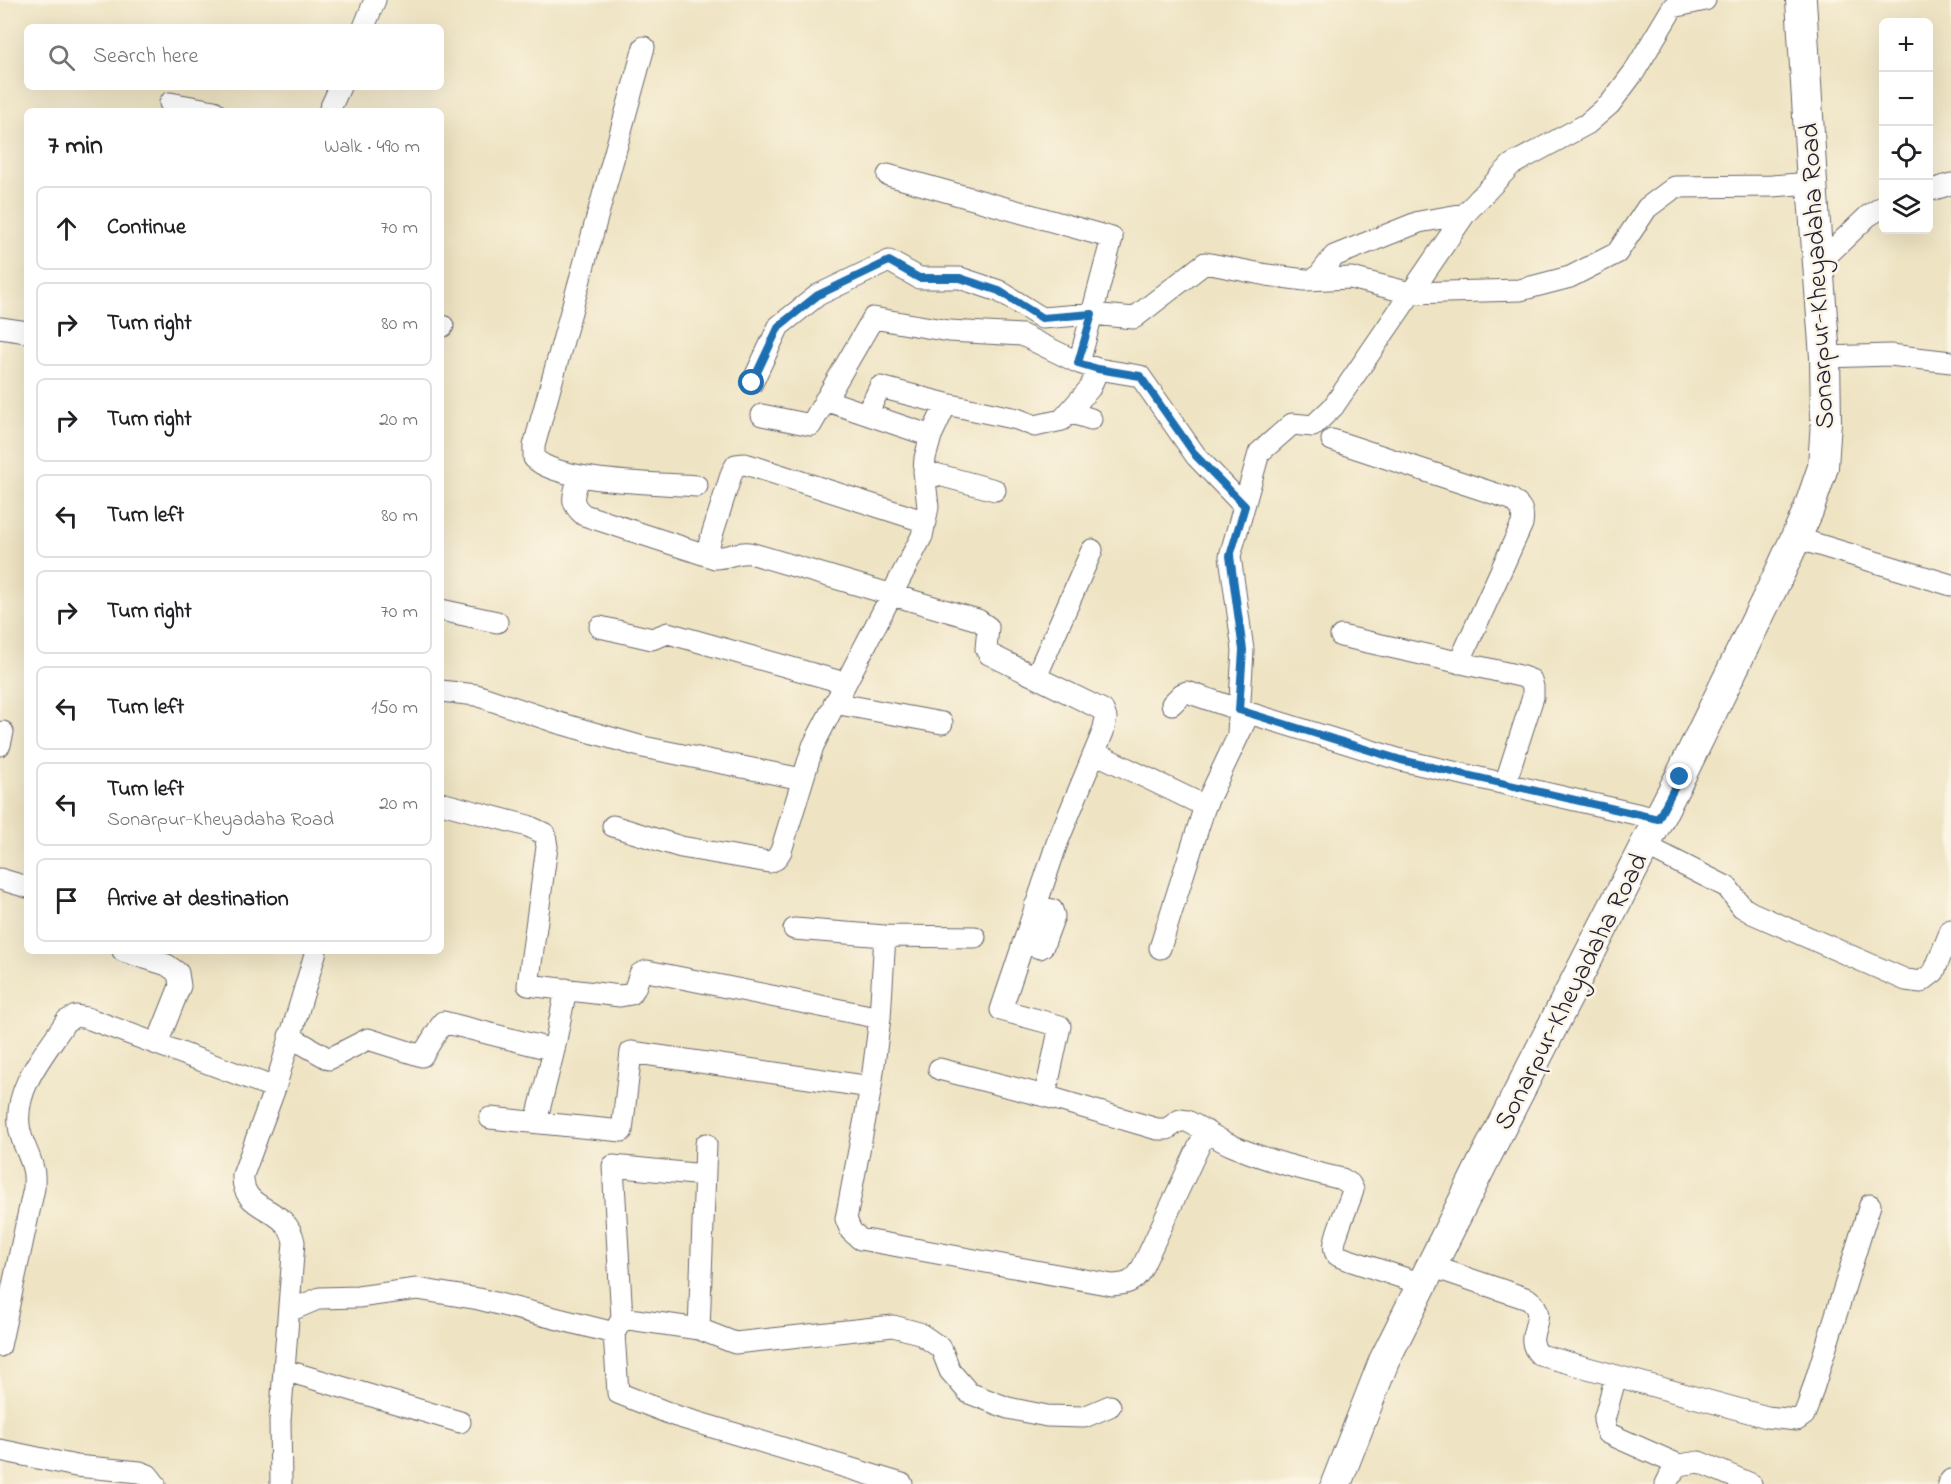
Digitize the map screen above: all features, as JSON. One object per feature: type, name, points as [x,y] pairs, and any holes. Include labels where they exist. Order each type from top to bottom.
[{"type":"main road","name":"Sonarpur-Kheyadaha Road","points":[[1336,1484],[1384,1361],[1658,819],[1796,538],[1809,511],[1823,467],[1826,421],[1825,357],[1801,0]]},
{"type":"street","points":[[365,24],[375,0]]},
{"type":"street","points":[[1160,948],[1205,806],[1238,733],[1244,711],[1243,650],[1230,556],[1259,453],[1292,424],[1313,426],[1334,407],[1465,214],[1511,165],[1587,124],[1610,104],[1634,72],[1673,7],[1705,0]]},
{"type":"street","points":[[644,47],[534,446],[534,458],[541,465],[579,477],[697,486]]},
{"type":"street","points":[[330,108],[339,90]]},
{"type":"street","points":[[170,103],[198,108]]},
{"type":"street","points":[[867,414],[880,387],[1017,419],[1035,426],[1062,420],[1090,388],[1088,366],[1092,314],[1112,238],[888,175]]},
{"type":"street","points":[[752,383],[779,326],[818,295],[889,261],[919,278],[960,278],[999,291],[1042,318],[1092,314],[1134,318],[1205,263],[1267,275],[1316,279],[1351,278],[1410,293],[1520,290],[1570,277],[1617,254],[1647,208],[1675,187],[1772,186],[1812,183]]},
{"type":"street","points":[[1933,190],[1951,184]]},
{"type":"street","points":[[1818,264],[1868,216],[1879,209]]},
{"type":"street","points":[[1316,279],[1334,256],[1419,222],[1465,214]]},
{"type":"street","points":[[762,415],[811,425],[873,318],[949,331],[1022,335],[1088,366],[1140,376],[1196,456],[1245,506]]},
{"type":"street","points":[[0,328],[24,332]]},
{"type":"street","points":[[1825,357],[1890,356],[1951,362]]},
{"type":"street","points":[[825,400],[931,436]]},
{"type":"street","points":[[613,826],[681,847],[769,862],[776,859],[781,851],[813,746],[922,536],[926,522],[928,493],[924,471],[931,436],[946,404]]},
{"type":"street","points":[[1069,412],[1091,420]]},
{"type":"street","points":[[1332,440],[1511,499],[1521,506],[1522,524],[1459,663]]},
{"type":"street","points":[[706,554],[736,465],[745,464],[926,522]]},
{"type":"street","points":[[924,471],[995,490]]},
{"type":"street","points":[[579,477],[573,499],[574,507],[584,516],[706,554],[724,558],[738,553],[750,553],[984,623],[988,627],[986,649],[989,654],[1103,710],[1106,718],[1095,753],[1057,843],[1001,1010],[1060,1026],[1045,1096]]},
{"type":"street","points":[[1796,538],[1951,585]]},
{"type":"street","points":[[1036,677],[1092,550]]},
{"type":"street","points":[[444,611],[497,622]]},
{"type":"street","points":[[600,627],[652,639],[668,633],[845,683]]},
{"type":"street","points":[[1341,636],[1531,680],[1533,697],[1505,784]]},
{"type":"street","points":[[444,691],[476,695],[643,747],[802,779]]},
{"type":"street","points":[[1172,704],[1187,692],[1390,757],[1658,819]]},
{"type":"street","points":[[834,704],[942,723]]},
{"type":"street","points":[[1095,753],[1205,806]]},
{"type":"street","points":[[444,804],[528,826],[545,834],[548,846],[528,985],[620,996],[631,994],[640,974],[647,971],[880,1018]]},
{"type":"street","points":[[1644,845],[1727,887],[1742,907],[1752,913],[1906,981],[1921,982],[1934,972],[1951,930]]},
{"type":"street","points":[[0,879],[24,886]]},
{"type":"street","points":[[794,929],[885,936],[975,937]]},
{"type":"street","points":[[885,936],[880,1018],[871,1088],[846,1219],[851,1231],[860,1239],[1112,1285],[1127,1284],[1136,1278],[1206,1131]]},
{"type":"street","points":[[134,954],[167,965],[178,973],[180,986],[157,1044]]},
{"type":"street","points":[[281,1484],[280,1421],[294,1242],[287,1222],[247,1196],[242,1187],[243,1175],[274,1088],[315,954]]},
{"type":"street","points":[[536,1122],[566,989]]},
{"type":"street","points":[[0,1346],[34,1188],[33,1169],[22,1143],[18,1125],[24,1086],[66,1021],[76,1016],[87,1017],[274,1088]]},
{"type":"street","points":[[289,1036],[329,1059],[368,1039],[422,1056],[443,1022],[554,1050]]},
{"type":"street","points":[[490,1118],[622,1131],[631,1052],[871,1088]]},
{"type":"street","points":[[939,1069],[1045,1096],[1145,1127],[1167,1129],[1180,1120],[1187,1121],[1230,1145],[1276,1163],[1342,1179],[1350,1184],[1353,1190],[1335,1239],[1336,1254],[1346,1259],[1528,1299],[1536,1305],[1538,1314],[1533,1341],[1534,1348],[1540,1355],[1767,1417],[1797,1420],[1804,1415],[1870,1205]]},
{"type":"street","points":[[699,1329],[706,1144]]},
{"type":"street","points":[[704,1175],[613,1166],[618,1393],[676,1416],[901,1484]]},
{"type":"street","points":[[289,1311],[320,1298],[358,1297],[417,1289],[618,1325],[699,1329],[735,1342],[893,1326],[919,1333],[941,1348],[950,1371],[969,1393],[1008,1408],[1047,1416],[1084,1417],[1110,1406]]},
{"type":"street","points":[[284,1371],[460,1422]]},
{"type":"street","points":[[1616,1376],[1604,1420],[1607,1433],[1679,1465],[1699,1462],[1751,1484]]},
{"type":"street","points":[[0,1450],[76,1466],[140,1472],[148,1475],[155,1484]]},
{"type":"street","points":[[1666,1484],[1679,1465]]},
{"type":"street","points":[[1948,1484],[1951,1480]]},
{"type":"route","points":[[752,383],[779,326],[818,295],[889,261],[919,278],[960,278],[999,291],[1042,318],[1092,314],[1078,363],[1140,376],[1196,456],[1245,506],[1230,556],[1243,650],[1239,710],[1401,760],[1658,819],[1680,777]]}]
